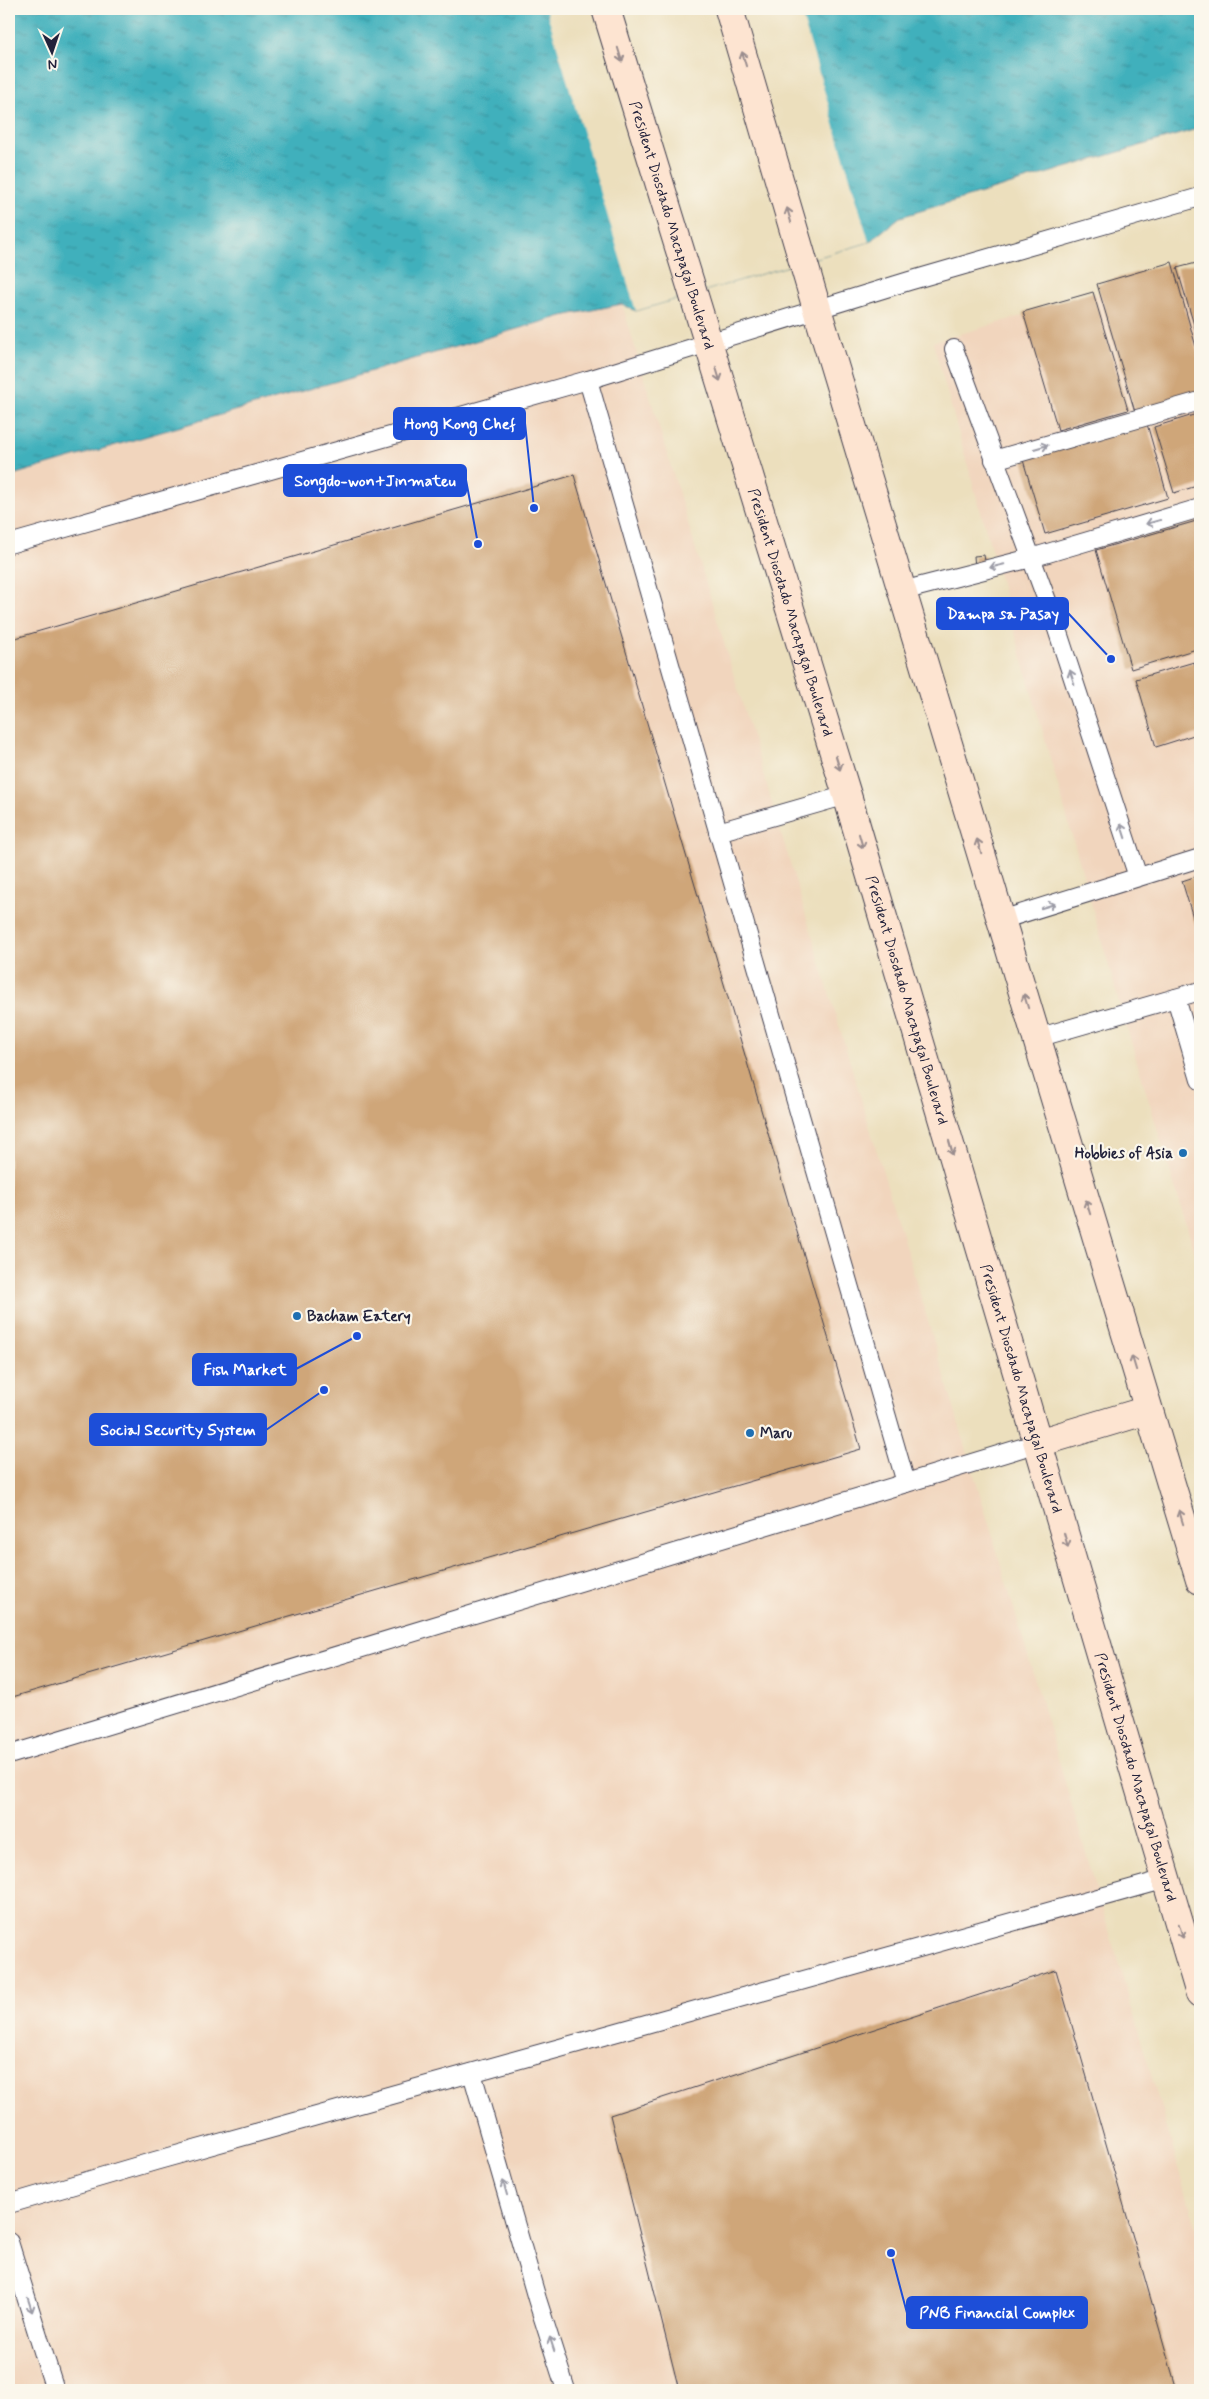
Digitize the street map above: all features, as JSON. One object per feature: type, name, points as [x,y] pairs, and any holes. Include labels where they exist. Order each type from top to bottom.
[{"type":"main road","name":"President Diosdado Macapagal Boulevard","points":[[606,9],[847,795],[1200,1994]]},
{"type":"main road","points":[[729,9],[817,309],[1200,1580]]},
{"type":"main road","points":[[1038,1443],[1148,1410]]},
{"type":"lane","points":[[9,544],[588,380],[817,309],[1200,197]]},
{"type":"lane","points":[[954,350],[1052,614],[1138,878]]},
{"type":"lane","points":[[588,380],[906,1483]]},
{"type":"lane","points":[[994,460],[1200,401]]},
{"type":"lane","points":[[902,592],[1031,558],[1200,508]]},
{"type":"lane","points":[[718,832],[847,795]]},
{"type":"lane","points":[[1002,920],[1200,858]]},
{"type":"lane","points":[[1037,1038],[1200,991]]},
{"type":"lane","points":[[1176,998],[1200,1080]]},
{"type":"lane","points":[[9,1755],[1038,1443]]},
{"type":"lane","points":[[9,2204],[155,2161],[1166,1879]]},
{"type":"lane","points":[[472,2072],[537,2299],[566,2390]]},
{"type":"lane","points":[[9,2242],[56,2390]]},
{"type":"shaded area","points":[[1200,264],[1200,1270],[1119,1002],[933,342]]},
{"type":"shaded area","points":[[622,304],[991,1531],[1200,2240],[1200,2390],[9,2390],[9,476],[562,316]]},
{"type":"water","points":[[9,9],[1200,9],[1200,128],[900,217],[869,242],[636,311],[622,304],[562,316],[9,476]]},
{"type":"pier","points":[[546,9],[800,9],[869,242],[636,311]]},
{"type":"building","points":[[1172,262],[1200,361],[1200,394],[1135,412],[1097,284]]},
{"type":"building","points":[[1200,262],[1200,345],[1177,268]]},
{"type":"building","points":[[1093,292],[1128,410],[1058,430],[1023,312]]},
{"type":"building","points":[[1200,413],[1200,485],[1174,493],[1154,427]]},
{"type":"building","points":[[1147,424],[1168,498],[1045,534],[1023,460]]},
{"type":"building","points":[[574,475],[861,1449],[9,1698],[9,640]]},
{"type":"building","points":[[1200,520],[1200,648],[1131,669],[1096,550]]},
{"type":"building","points":[[984,555],[986,567],[975,568],[974,556]]},
{"type":"building","points":[[1194,662],[1200,684],[1200,733],[1156,747],[1136,679]]},
{"type":"building","points":[[1200,875],[1200,941],[1182,881]]},
{"type":"building","points":[[1056,1970],[1177,2390],[679,2390],[610,2115]]},
{"type":"place","name":"Hong Kong Chef","points":[[534,508]]},
{"type":"place","name":"Songdo-won+Jinmateu","points":[[478,544]]},
{"type":"place","name":"Dampa sa Pasay","points":[[1111,659]]},
{"type":"place","name":"Hobbies of Asia","points":[[1183,1153]]},
{"type":"place","name":"Bacham Eatery","points":[[297,1316]]},
{"type":"place","name":"Fish Market","points":[[357,1336]]},
{"type":"place","name":"Social Security System","points":[[324,1390]]},
{"type":"place","name":"Maru","points":[[750,1433]]},
{"type":"place","name":"PNB Financial Complex","points":[[891,2253]]}]
